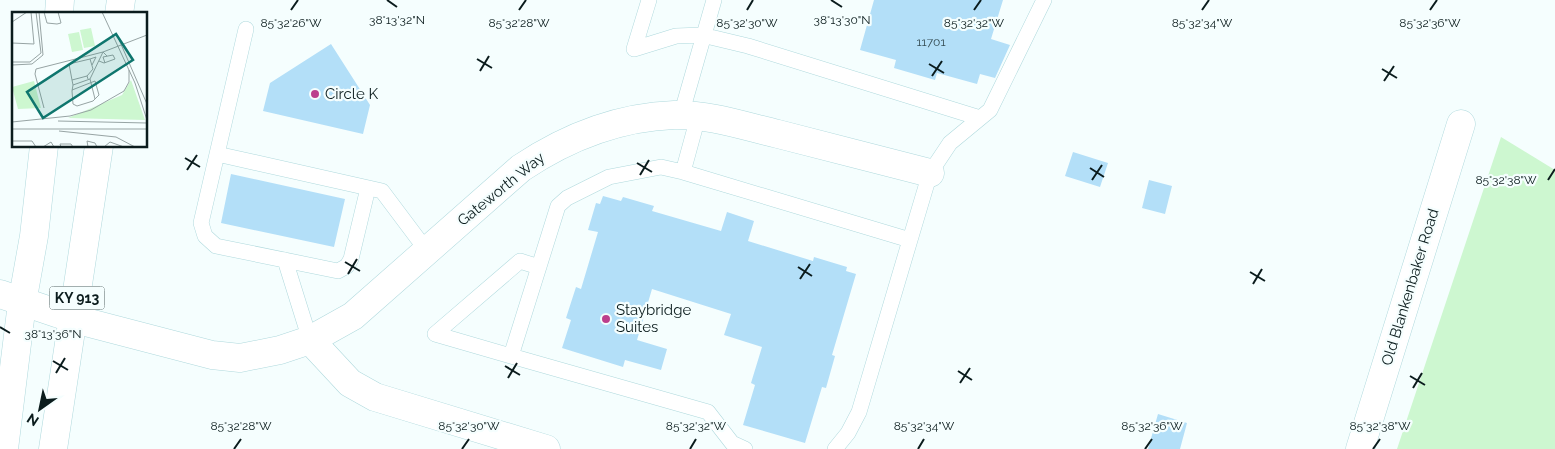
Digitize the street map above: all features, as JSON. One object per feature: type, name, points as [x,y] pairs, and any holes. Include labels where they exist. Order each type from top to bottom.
[{"type":"street","name":"Gateworth Way","points":[[310,340],[353,316],[521,168],[550,149],[590,132],[639,120],[689,116],[711,118],[930,173]]},
{"type":"street","name":"Old Blankenbaker Road","points":[[1360,449],[1461,124]]},
{"type":"street","points":[[4,449],[11,298],[34,236],[44,148]]},
{"type":"street","name":"KY 913","points":[[53,449],[99,148]]},
{"type":"street","points":[[11,298],[74,319],[212,355],[240,358],[280,350],[310,340],[350,383],[375,397],[546,449]]},
{"type":"lane","points":[[649,0],[634,49],[676,36],[702,35],[748,46],[980,118]]},
{"type":"lane","points":[[683,172],[689,116],[702,35],[714,0]]},
{"type":"lane","points":[[834,449],[848,433],[859,412],[930,173],[950,143],[990,110],[1044,0]]},
{"type":"lane","points":[[246,29],[201,223],[205,236],[216,246],[338,271],[347,266],[352,259],[368,188]]},
{"type":"lane","points":[[217,154],[382,191],[427,251]]},
{"type":"lane","points":[[511,356],[558,206],[567,198],[609,177],[660,167],[683,172],[910,240]]},
{"type":"lane","points":[[286,260],[310,340]]},
{"type":"lane","points":[[539,267],[520,261],[435,334],[708,412],[732,442],[745,449]]},
{"type":"green space","points":[[1501,137],[1555,170],[1555,449],[1397,449]]},
{"type":"building","points":[[874,0],[1003,0],[991,39],[1010,45],[995,78],[980,74],[977,84],[937,73],[935,80],[894,68],[896,60],[860,50]]},
{"type":"building","name":"Circle K","points":[[331,44],[370,105],[363,134],[263,111],[270,83]]},
{"type":"building","points":[[1073,152],[1108,163],[1100,187],[1065,176]]},
{"type":"building","points":[[231,174],[345,199],[334,247],[221,223]]},
{"type":"building","points":[[1149,180],[1172,186],[1165,214],[1142,208]]},
{"type":"building","name":"Staybridge Suites","points":[[603,196],[621,201],[623,197],[654,206],[652,211],[721,231],[727,212],[754,221],[748,241],[813,261],[814,257],[847,267],[846,271],[856,274],[832,355],[835,356],[826,388],[822,387],[805,443],[743,425],[755,385],[751,383],[762,347],[724,335],[731,314],[652,289],[637,340],[667,349],[661,370],[625,360],[623,367],[562,348],[571,320],[566,318],[576,287],[581,289],[598,232],[588,230],[596,203],[600,204]]},
{"type":"building","points":[[1158,414],[1187,423],[1180,449],[1148,449]]},
{"type":"place","name":"Circle K","points":[[315,94]]},
{"type":"place","name":"Staybridge Suites","points":[[606,319]]}]
